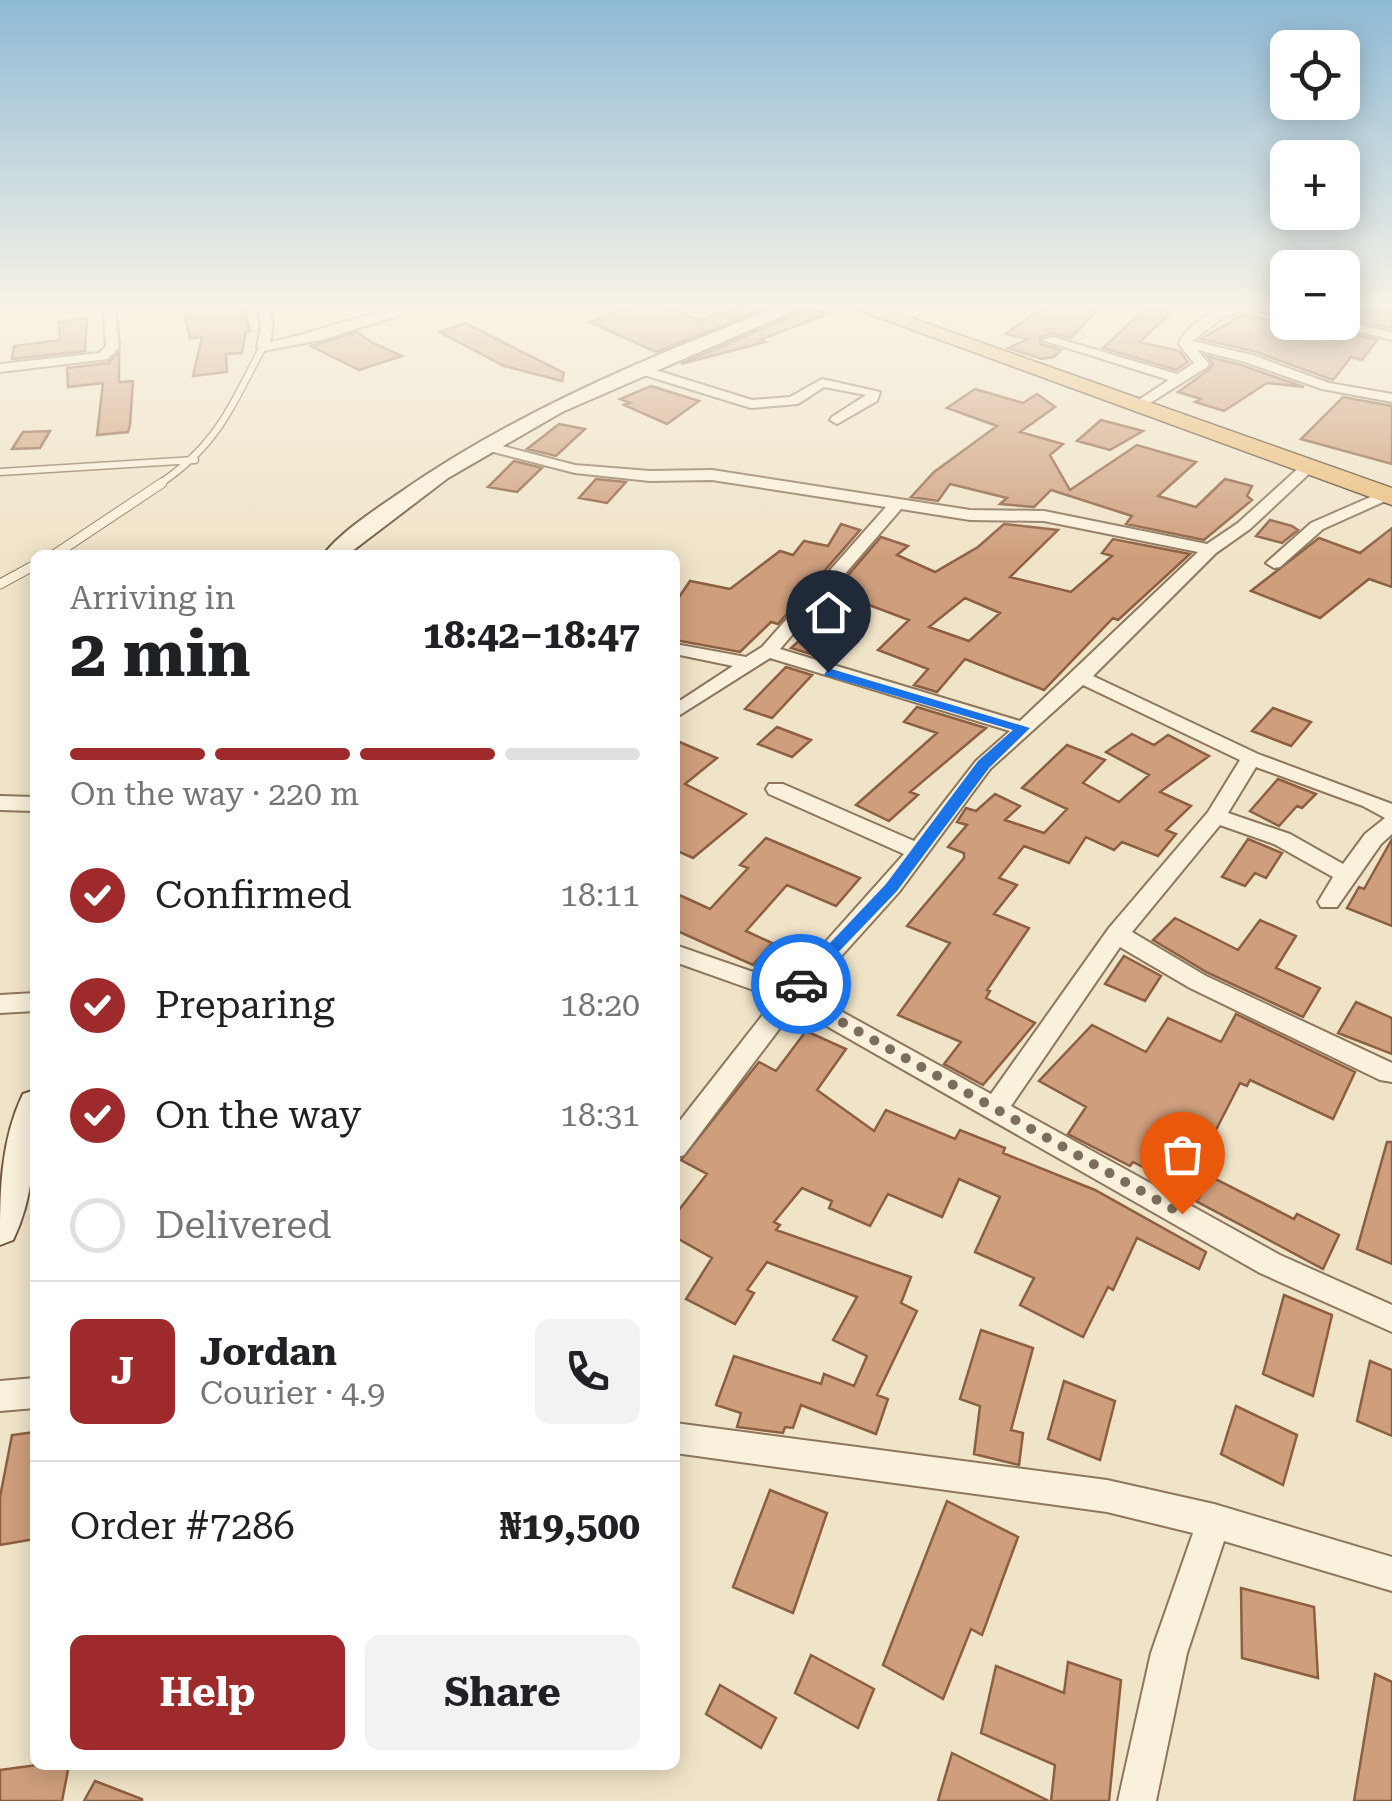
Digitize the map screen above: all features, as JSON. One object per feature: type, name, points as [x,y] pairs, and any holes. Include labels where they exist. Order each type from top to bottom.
[{"type":"highway","points":[[1089,388],[1389,496]]},
{"type":"main road","points":[[340,550],[428,480],[528,419],[594,388]]},
{"type":"main road","points":[[0,1229],[26,1170],[30,1141]]},
{"type":"street","points":[[700,388],[751,404],[793,401],[814,388]]},
{"type":"street","points":[[837,420],[872,398],[873,392],[851,388]]},
{"type":"street","points":[[1139,406],[1169,388]]},
{"type":"street","points":[[1346,388],[1392,398]]},
{"type":"street","points":[[482,446],[575,469],[650,476],[712,475],[970,515],[1044,516],[1210,550]]},
{"type":"street","points":[[680,1140],[792,994],[891,888],[984,764],[1082,677],[1210,550],[1244,526],[1308,467]]},
{"type":"street","points":[[1274,563],[1317,526],[1389,496]]},
{"type":"street","points":[[680,709],[768,651],[898,504]]},
{"type":"street","points":[[680,650],[750,662]]},
{"type":"street","points":[[768,651],[950,710],[1022,728]]},
{"type":"street","points":[[1082,677],[1251,758],[1370,801],[1392,814]]},
{"type":"street","points":[[997,1106],[1116,934],[1216,816],[1251,758]]},
{"type":"street","points":[[776,789],[917,851]]},
{"type":"street","points":[[0,803],[30,804]]},
{"type":"street","points":[[1216,816],[1282,839],[1346,876]]},
{"type":"street","points":[[1329,902],[1373,839],[1392,823]]},
{"type":"street","points":[[1116,934],[1198,982],[1390,1073]]},
{"type":"street","points":[[680,955],[792,994],[997,1106],[1270,1264],[1392,1319]]},
{"type":"street","points":[[0,1004],[30,1002]]},
{"type":"street","points":[[0,1396],[30,1393]]},
{"type":"street","points":[[680,1439],[1107,1496],[1214,1521],[1392,1574]]},
{"type":"street","points":[[1137,1801],[1169,1653],[1214,1521]]},
{"type":"lane","points":[[61,550],[196,460],[221,426],[241,388]]},
{"type":"lane","points":[[0,472],[196,460]]},
{"type":"lane","points":[[0,584],[30,568]]},
{"type":"building","points":[[102,388],[133,388],[128,432],[97,435]]},
{"type":"building","points":[[646,388],[658,388],[699,401],[667,424],[624,405],[630,403],[620,399]]},
{"type":"building","points":[[1184,388],[1259,388],[1224,411],[1178,392]]},
{"type":"building","points":[[975,389],[1023,403],[1037,394],[1055,407],[1020,432],[1063,444],[1050,455],[1070,490],[1137,445],[1196,462],[1158,496],[1196,507],[1225,479],[1252,486],[1247,496],[1252,500],[1204,540],[1126,524],[1132,516],[1051,490],[1034,507],[1000,504],[1007,498],[950,484],[938,501],[911,497],[934,472],[997,426],[947,408]]},
{"type":"building","points":[[1343,397],[1392,406],[1392,464],[1301,439]]},
{"type":"building","points":[[1101,420],[1143,431],[1110,450],[1077,441]]},
{"type":"building","points":[[559,424],[585,429],[556,456],[527,449]]},
{"type":"building","points":[[50,431],[40,448],[12,449],[23,432]]},
{"type":"building","points":[[514,461],[542,468],[517,492],[488,487]]},
{"type":"building","points":[[596,479],[626,482],[607,503],[579,498]]},
{"type":"building","points":[[1270,520],[1298,530],[1282,543],[1256,536]]},
{"type":"building","points":[[841,524],[860,530],[778,624],[771,622],[740,652],[680,641],[680,596],[690,581],[730,589],[780,551],[793,555],[804,541],[828,546]]},
{"type":"building","points":[[1004,524],[1058,530],[1010,577],[1071,592],[1112,556],[1102,553],[1113,539],[1190,554],[1118,620],[1113,618],[1044,690],[965,659],[937,692],[914,685],[928,669],[878,650],[909,620],[861,602],[823,643],[832,646],[824,653],[831,655],[827,659],[791,648],[809,632],[801,630],[881,537],[908,546],[897,555],[935,572],[978,547]],"holes":[[[965,598],[1000,613],[969,641],[929,627]]]},
{"type":"building","points":[[1392,528],[1392,587],[1369,579],[1320,618],[1251,591],[1319,538],[1360,553]]},
{"type":"building","points":[[786,667],[812,675],[772,718],[745,709]]},
{"type":"building","points":[[917,707],[986,728],[910,792],[918,795],[889,821],[856,805],[937,733],[904,722]]},
{"type":"building","points":[[1273,708],[1311,722],[1291,746],[1252,731]]},
{"type":"building","points":[[777,727],[811,740],[792,757],[758,744]]},
{"type":"building","points":[[1132,734],[1154,745],[1168,735],[1209,756],[1160,792],[1191,806],[1166,830],[1176,834],[1158,856],[1122,842],[1114,850],[1086,837],[1069,863],[1024,846],[999,878],[1017,885],[994,914],[1029,928],[987,990],[990,991],[986,998],[1035,1023],[983,1085],[944,1064],[961,1042],[898,1015],[950,943],[907,926],[964,858],[964,853],[948,847],[967,825],[957,822],[966,808],[976,811],[995,794],[1020,806],[1005,820],[1044,833],[1067,809],[1022,788],[1067,745],[1105,760],[1083,783],[1119,802],[1149,775],[1106,752]]},
{"type":"building","points":[[680,742],[717,758],[685,784],[746,814],[693,858],[680,852]]},
{"type":"building","points":[[1278,779],[1316,794],[1302,808],[1297,806],[1279,826],[1250,811]]},
{"type":"building","points":[[766,838],[860,878],[836,906],[787,885],[746,931],[772,943],[753,965],[680,932],[680,895],[710,909],[748,868],[740,865]]},
{"type":"building","points":[[1248,839],[1282,853],[1266,878],[1255,873],[1245,886],[1222,877]]},
{"type":"building","points":[[1392,839],[1392,926],[1347,908],[1359,887],[1364,889]]},
{"type":"building","points":[[1175,918],[1238,950],[1260,920],[1296,936],[1276,968],[1320,988],[1303,1017],[1208,973],[1153,940]]},
{"type":"building","points":[[1124,956],[1161,976],[1145,1001],[1105,984]]},
{"type":"building","points":[[1356,1002],[1392,1018],[1392,1054],[1338,1033]]},
{"type":"building","points":[[1236,1014],[1355,1072],[1333,1119],[1250,1080],[1247,1086],[1240,1083],[1196,1169],[1294,1219],[1297,1214],[1339,1235],[1323,1269],[1196,1201],[1200,1196],[1068,1134],[1086,1107],[1039,1081],[1092,1025],[1146,1052],[1168,1018],[1221,1042]]},
{"type":"building","points":[[806,1031],[846,1049],[817,1090],[874,1131],[886,1110],[955,1139],[960,1130],[1005,1148],[1003,1153],[1095,1190],[1206,1252],[1199,1269],[1137,1238],[1113,1290],[1108,1287],[1083,1337],[1020,1305],[1034,1278],[975,1252],[1000,1197],[959,1179],[942,1217],[888,1194],[870,1226],[829,1208],[832,1201],[802,1188],[774,1222],[780,1225],[776,1230],[911,1277],[901,1303],[917,1311],[877,1395],[888,1399],[876,1434],[801,1405],[793,1428],[785,1427],[783,1433],[737,1427],[741,1413],[716,1405],[734,1356],[821,1384],[824,1374],[854,1386],[867,1356],[833,1340],[857,1297],[767,1262],[747,1290],[754,1293],[735,1324],[686,1299],[712,1258],[680,1240],[680,1209],[707,1174],[681,1160],[759,1062],[776,1071]]},
{"type":"building","points":[[1387,1142],[1392,1142],[1392,1264],[1357,1249]]},
{"type":"building","points":[[1284,1295],[1332,1315],[1313,1396],[1263,1374]]},
{"type":"building","points":[[981,1330],[1033,1348],[1011,1430],[1023,1433],[1019,1465],[974,1454],[980,1406],[960,1399]]},
{"type":"building","points":[[1370,1361],[1392,1370],[1392,1436],[1357,1421]]},
{"type":"building","points":[[1064,1381],[1115,1401],[1100,1460],[1048,1439]]},
{"type":"building","points":[[1236,1406],[1297,1435],[1283,1485],[1221,1454]]},
{"type":"building","points":[[30,1433],[30,1540],[0,1545],[0,1497],[12,1435]]},
{"type":"building","points":[[770,1490],[827,1513],[793,1613],[733,1587]]},
{"type":"building","points":[[947,1501],[1018,1537],[982,1635],[971,1629],[943,1699],[883,1665]]},
{"type":"building","points":[[1241,1588],[1314,1607],[1318,1678],[1242,1658]]},
{"type":"building","points":[[811,1655],[874,1689],[858,1728],[795,1693]]},
{"type":"building","points":[[1068,1662],[1121,1680],[1109,1801],[1051,1801],[1055,1765],[981,1733],[996,1666],[1064,1693]]},
{"type":"building","points":[[1375,1674],[1392,1682],[1392,1801],[1354,1801]]},
{"type":"building","points":[[720,1685],[776,1718],[761,1748],[706,1714]]},
{"type":"building","points":[[952,1753],[984,1769],[1049,1801],[938,1801]]},
{"type":"building","points":[[30,1766],[30,1770],[68,1770],[62,1801],[0,1801],[0,1770]]},
{"type":"building","points":[[95,1781],[142,1799],[142,1801],[84,1801]]},
{"type":"way so far","points":[[801,984],[792,994],[943,1080],[997,1106],[1182,1214]]},
{"type":"route","points":[[801,984],[891,888],[952,801],[1022,728],[828,672]]}]
